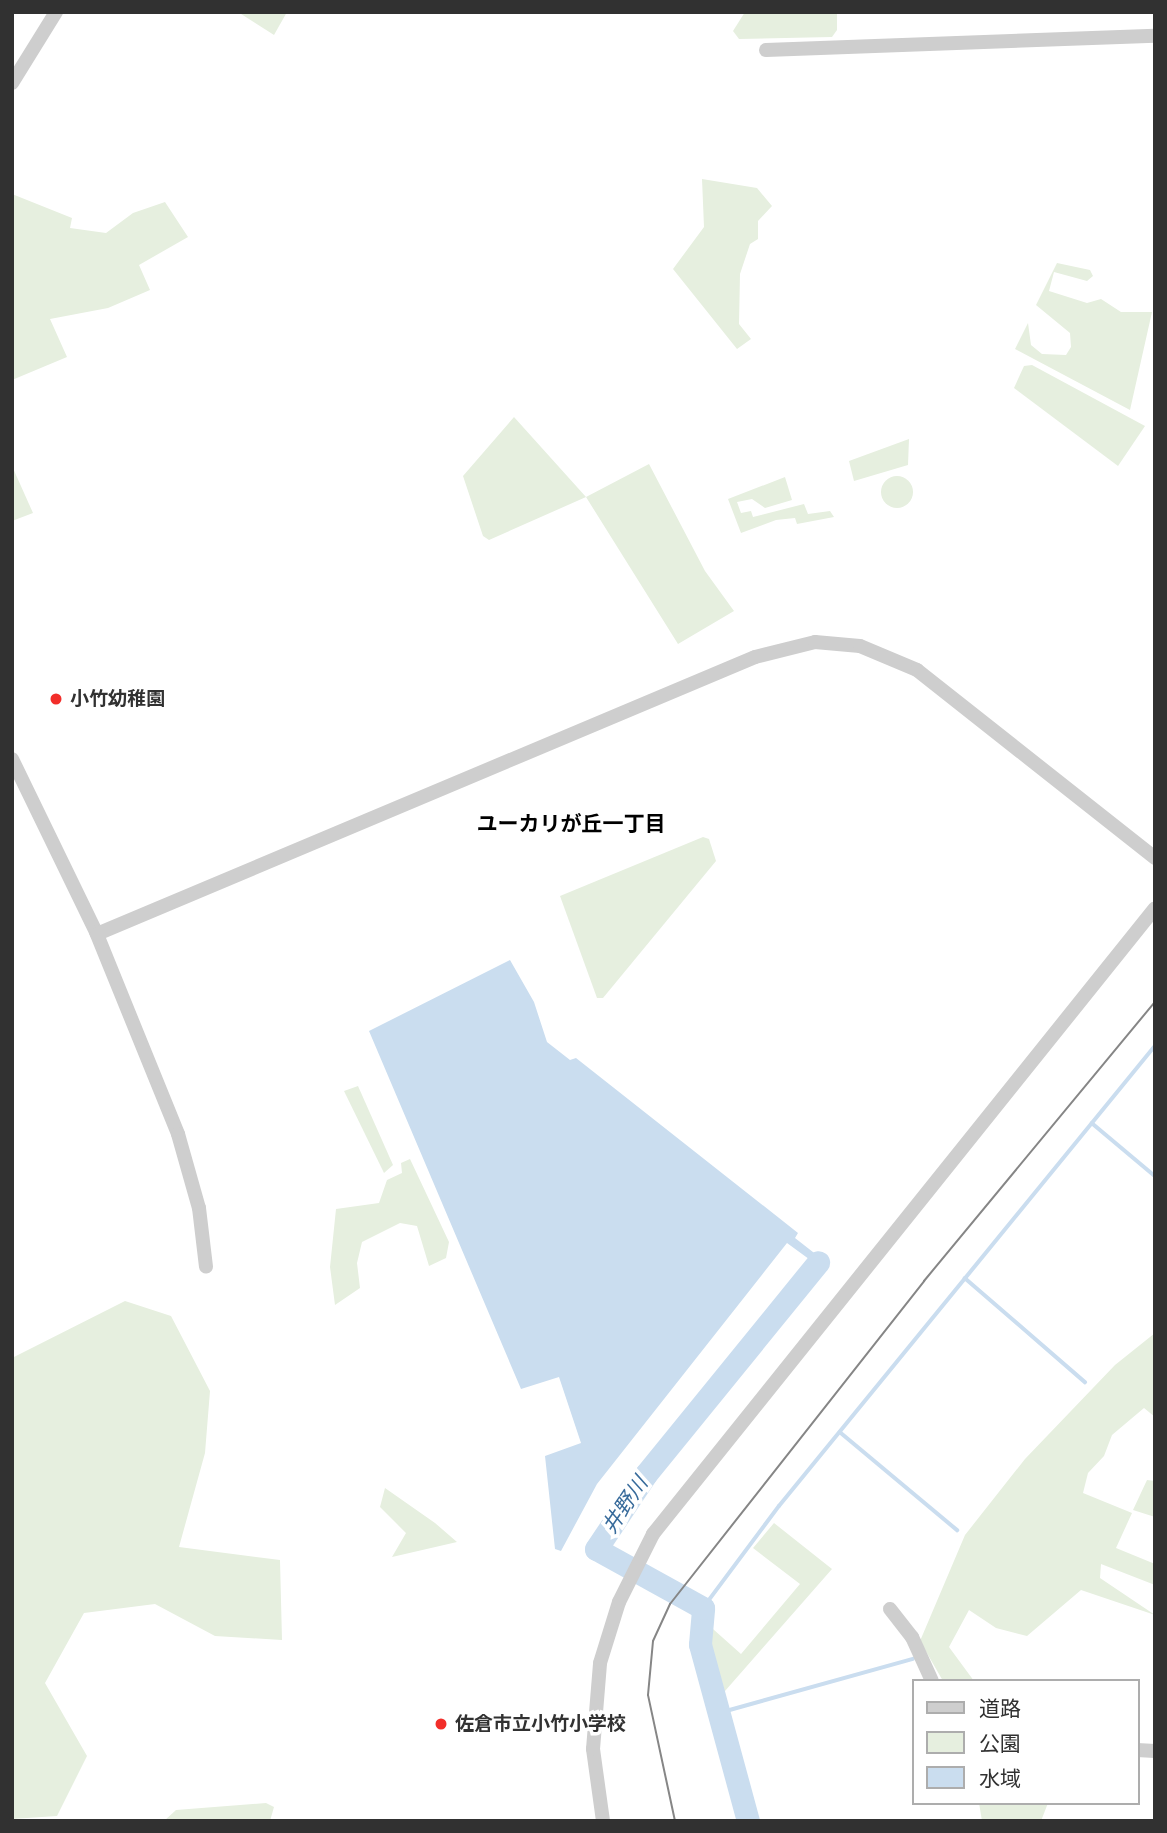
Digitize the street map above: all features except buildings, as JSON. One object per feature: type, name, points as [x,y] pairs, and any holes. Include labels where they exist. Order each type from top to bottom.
[{"type":"street","points":[[12,83],[56,12]]},
{"type":"street","points":[[766,50],[1155,37]]},
{"type":"street","points":[[97,934],[755,657],[815,642],[860,646],[917,670],[1155,858]]},
{"type":"street","points":[[12,759],[97,934],[187,1157],[206,1267]]},
{"type":"street","points":[[603,1821],[593,1749],[600,1663],[619,1602],[653,1534],[1155,908]]},
{"type":"street","points":[[890,1609],[912,1637],[931,1679]]},
{"type":"green space","points":[[238,12],[287,12],[274,35]]},
{"type":"green space","points":[[745,12],[837,12],[837,30],[832,37],[739,39],[733,31]]},
{"type":"green space","points":[[702,179],[757,188],[772,206],[758,221],[758,239],[750,244],[740,274],[739,324],[751,339],[737,349],[673,269],[704,227]]},
{"type":"green space","points":[[12,194],[72,218],[70,228],[106,233],[133,213],[165,202],[188,237],[139,265],[150,290],[108,308],[50,319],[67,357],[12,380]]},
{"type":"green space","points":[[1057,263],[1090,270],[1093,276],[1087,281],[1054,272],[1049,291],[1087,303],[1101,299],[1121,312],[1152,312],[1130,410],[1015,349],[1028,323],[1031,345],[1042,354],[1066,355],[1071,347],[1070,333],[1036,305]]},
{"type":"green space","points":[[1032,365],[1145,426],[1118,466],[1014,388],[1024,366]]},
{"type":"green space","points":[[514,417],[586,497],[489,540],[483,536],[463,476]]},
{"type":"green space","points":[[909,439],[908,465],[854,481],[849,461]]},
{"type":"green space","points":[[649,464],[705,571],[734,611],[678,644],[586,497]]},
{"type":"green space","points":[[12,466],[33,513],[12,521]]},
{"type":"green space","points":[[897,476],[909,480],[913,492],[909,504],[897,508],[885,504],[881,492],[885,480]]},
{"type":"green space","points":[[785,477],[792,500],[765,508],[752,499],[737,502],[741,513],[751,511],[753,517],[804,504],[808,514],[830,511],[834,517],[797,524],[795,518],[776,520],[741,533],[728,499]]},
{"type":"green space","points":[[703,837],[709,839],[716,861],[603,998],[597,998],[560,896]]},
{"type":"green space","points":[[358,1086],[393,1165],[384,1173],[344,1091]]},
{"type":"green space","points":[[410,1159],[449,1242],[446,1258],[429,1266],[417,1226],[400,1223],[362,1242],[357,1263],[360,1288],[335,1305],[330,1267],[336,1209],[379,1203],[387,1180],[402,1173],[401,1163]]},
{"type":"green space","points":[[125,1301],[171,1316],[210,1391],[205,1453],[179,1547],[280,1560],[282,1640],[215,1636],[155,1604],[84,1613],[45,1683],[87,1756],[57,1816],[12,1819],[12,1358]]},
{"type":"green space","points":[[1155,1333],[1155,1417],[1144,1408],[1112,1435],[1104,1456],[1088,1473],[1083,1493],[1132,1513],[1116,1548],[1155,1564],[1155,1585],[1101,1564],[1100,1578],[1155,1615],[1081,1590],[1027,1636],[996,1628],[969,1610],[949,1647],[973,1679],[942,1679],[920,1641],[965,1535],[1025,1459],[1115,1365]]},
{"type":"green space","points":[[1147,1480],[1155,1481],[1155,1517],[1133,1510]]},
{"type":"green space","points":[[385,1488],[457,1542],[392,1557],[406,1533],[380,1507]]},
{"type":"green space","points":[[774,1523],[832,1569],[718,1699],[704,1645],[704,1621],[741,1654],[800,1584],[753,1548]]},
{"type":"green space","points":[[266,1803],[274,1807],[270,1821],[164,1821],[176,1810]]},
{"type":"green space","points":[[979,1805],[1047,1805],[1041,1821],[982,1821]]},
{"type":"water","points":[[510,960],[534,1002],[547,1042],[570,1060],[576,1058],[798,1233],[795,1238],[818,1256],[813,1262],[787,1243],[597,1484],[561,1551],[555,1549],[545,1456],[581,1443],[559,1377],[521,1389],[369,1031]]},
{"type":"waterway","points":[[703,1608],[779,1506],[1155,1046]]},
{"type":"waterway","points":[[1092,1123],[1155,1176]]},
{"type":"waterway","name":"井野川","points":[[748,1821],[700,1644],[703,1608],[596,1549],[646,1474],[818,1262]]},
{"type":"waterway","points":[[965,1278],[1085,1382]]},
{"type":"waterway","points":[[840,1432],[957,1530]]},
{"type":"waterway","points":[[719,1713],[913,1659]]},
{"type":"tram line","points":[[675,1821],[648,1695],[653,1641],[670,1604],[924,1281],[1155,1002]]},
{"type":"place","name":"小竹幼稚園","points":[[56,699]]},
{"type":"place","name":"佐倉市立小竹小学校","points":[[441,1724]]},
{"type":"district","name":"ユーカリが丘一丁目","points":[[571,824]]}]
